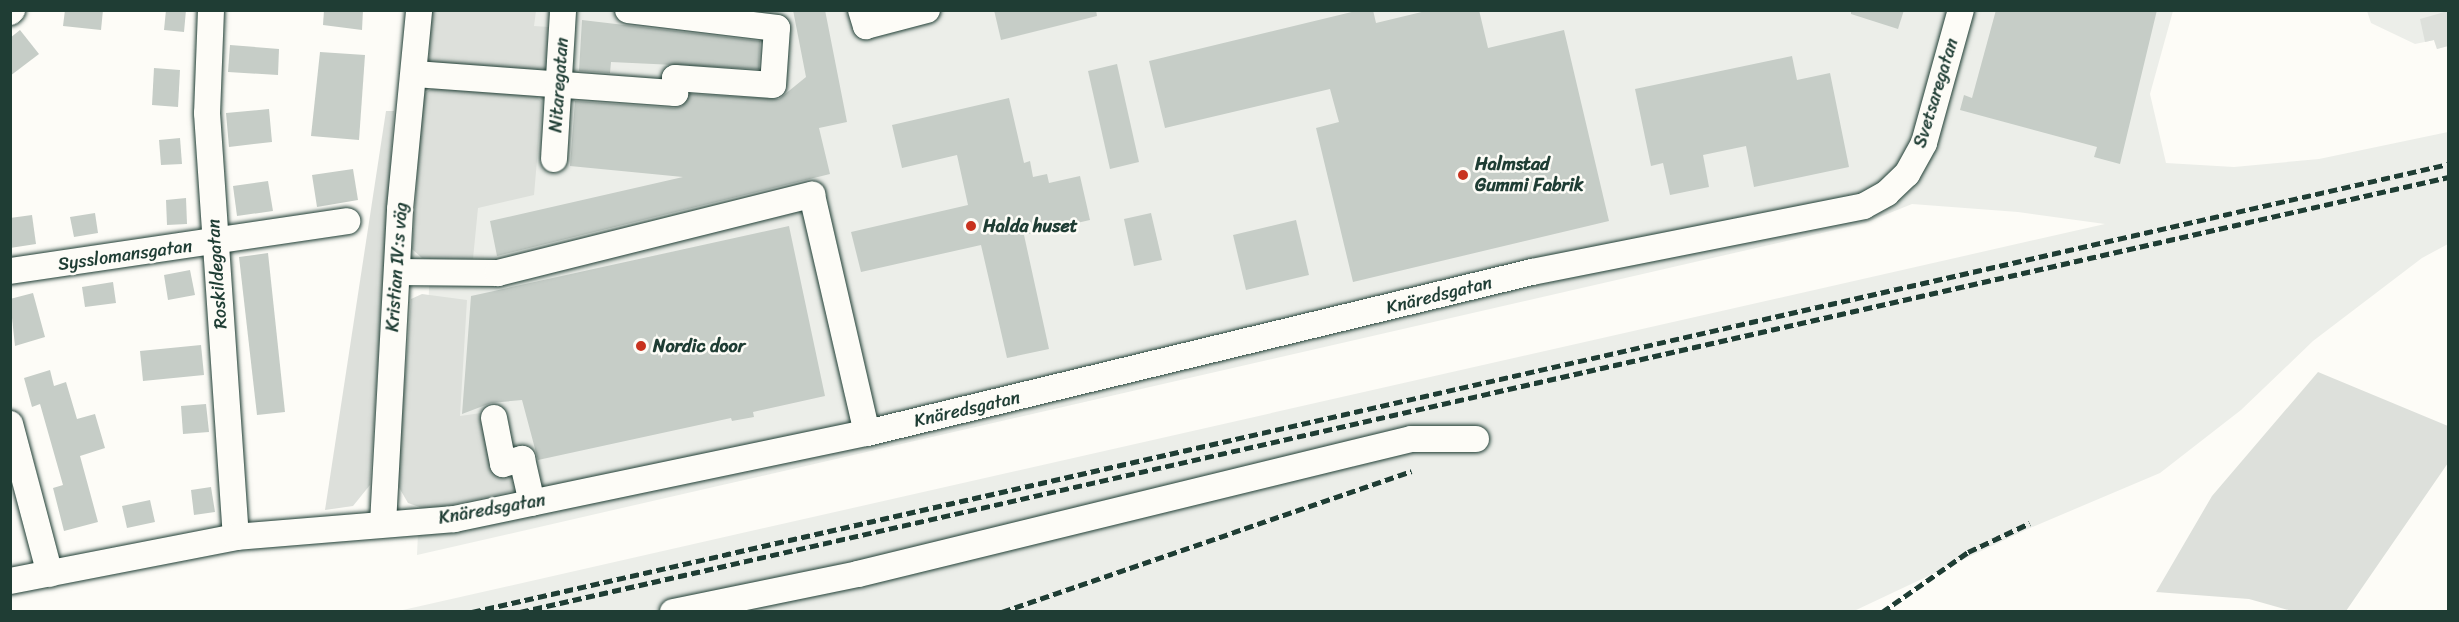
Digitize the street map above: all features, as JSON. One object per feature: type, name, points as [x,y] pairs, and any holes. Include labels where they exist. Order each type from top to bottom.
[{"type":"street","name":"Roskildegatan","points":[[212,10],[207,113],[236,537]]},
{"type":"street","name":"Kristian IV:s väg","points":[[383,524],[397,272],[419,10]]},
{"type":"street","name":"Nitaregatan","points":[[554,159],[563,10]]},
{"type":"street","points":[[415,74],[675,93],[675,78],[773,85],[777,28],[628,10]]},
{"type":"street","points":[[861,10],[866,26],[927,10]]},
{"type":"street","name":"Svetsaregatan","points":[[1907,174],[1924,143],[1961,10]]},
{"type":"street","name":"Knäredsgatan","points":[[10,581],[236,537],[454,519],[867,433],[1532,272],[1864,206],[1887,193],[1907,174]]},
{"type":"street","points":[[397,272],[498,273],[812,195],[867,433]]},
{"type":"street","name":"Sysslomansgatan","points":[[10,271],[347,221]]},
{"type":"street","points":[[494,418],[503,464],[522,459],[532,503]]},
{"type":"street","points":[[10,424],[50,574]]},
{"type":"street","points":[[674,612],[858,574],[1411,439],[1476,439]]},
{"type":"shaded area","points":[[430,11],[536,11],[534,26],[549,27],[545,72],[429,65]]},
{"type":"shaded area","points":[[445,11],[2173,11],[2150,94],[2166,163],[2234,167],[2319,159],[2448,132],[2448,244],[2422,258],[2313,341],[2241,410],[2160,473],[2030,528],[1854,611],[394,612],[2105,224],[2018,212],[1912,204],[1865,223],[417,555],[437,112]]},
{"type":"shaded area","points":[[2367,11],[2448,11],[2448,46],[2437,49],[2434,40],[2415,44],[2371,23]]},
{"type":"shaded area","points":[[2448,11],[2448,46],[2437,49],[2434,40],[2425,42],[2420,19]]},
{"type":"shaded area","points":[[433,88],[534,94],[542,102],[534,195],[478,208],[473,259],[422,258],[412,249],[422,105],[425,93]]},
{"type":"shaded area","points":[[386,111],[394,111],[370,485],[353,506],[325,510]]},
{"type":"shaded area","points":[[422,294],[467,300],[460,416],[481,413],[493,471],[510,468],[517,490],[428,510],[408,503],[397,484],[411,299]]},
{"type":"shaded area","points":[[2318,372],[2448,426],[2448,463],[2346,611],[2292,611],[2249,599],[2156,592],[2212,496]]},
{"type":"building","points":[[65,10],[103,10],[101,30],[63,26]]},
{"type":"building","points":[[166,10],[186,10],[184,32],[164,30]]},
{"type":"building","points":[[324,10],[363,10],[362,30],[323,25]]},
{"type":"building","points":[[793,10],[825,10],[847,122],[819,128],[830,174],[497,256],[490,221],[683,177],[570,166],[575,101],[674,108],[682,106],[690,94],[779,99],[806,77]]},
{"type":"building","points":[[994,10],[1096,10],[1097,16],[1001,40]]},
{"type":"building","name":"Halmstad Gummi Fabrik","points":[[1360,10],[1373,10],[1376,23],[1430,10],[1479,10],[1488,48],[1564,30],[1609,221],[1353,282],[1316,128],[1339,122],[1330,89],[1165,128],[1149,61]]},
{"type":"building","points":[[1851,10],[1904,10],[1898,29],[1851,14]]},
{"type":"building","points":[[1996,10],[2157,10],[2120,164],[2094,157],[2097,147],[1960,110],[1964,95],[1972,98]]},
{"type":"building","points":[[582,20],[760,41],[759,69],[611,62],[610,73],[579,71]]},
{"type":"building","points":[[20,30],[39,54],[10,76],[10,38]]},
{"type":"building","points":[[230,45],[279,49],[278,75],[228,72]]},
{"type":"building","points":[[320,52],[365,55],[359,140],[311,136]]},
{"type":"building","points":[[1792,56],[1797,80],[1830,73],[1849,167],[1754,187],[1746,146],[1703,155],[1709,187],[1670,195],[1663,163],[1651,166],[1635,89]]},
{"type":"building","points":[[1117,64],[1139,162],[1110,169],[1088,71]]},
{"type":"building","points":[[154,68],[180,70],[178,107],[152,105]]},
{"type":"building","name":"Halda huset","points":[[1009,98],[1024,163],[1030,161],[1033,177],[1047,174],[1049,183],[1080,176],[1090,220],[1024,235],[1049,349],[1007,358],[981,245],[861,272],[851,232],[968,205],[957,155],[902,168],[892,125]]},
{"type":"building","points":[[269,109],[272,142],[229,147],[226,113]]},
{"type":"building","points":[[180,138],[182,164],[161,165],[159,140]]},
{"type":"building","points":[[353,169],[358,200],[317,207],[312,175]]},
{"type":"building","points":[[268,181],[273,211],[237,216],[233,186]]},
{"type":"building","points":[[186,198],[187,224],[167,225],[166,200]]},
{"type":"building","points":[[95,213],[98,233],[74,237],[70,217]]},
{"type":"building","points":[[1151,213],[1162,260],[1134,266],[1124,219]]},
{"type":"building","points":[[32,215],[36,244],[10,248],[10,218]]},
{"type":"building","points":[[1296,220],[1309,275],[1246,290],[1233,235]]},
{"type":"building","name":"Nordic door","points":[[789,226],[825,396],[753,412],[754,417],[732,421],[731,418],[538,460],[522,400],[491,403],[462,414],[471,296]]},
{"type":"building","points":[[268,253],[285,412],[257,415],[239,257]]},
{"type":"building","points":[[190,270],[195,295],[168,300],[164,275]]},
{"type":"building","points":[[113,282],[116,303],[85,307],[82,287]]},
{"type":"building","points":[[33,293],[45,337],[15,346],[10,299]]},
{"type":"building","points":[[201,345],[204,375],[143,381],[140,351]]},
{"type":"building","points":[[50,370],[54,386],[66,382],[77,419],[95,414],[105,448],[80,456],[98,522],[64,531],[53,488],[63,485],[40,404],[32,407],[24,378]]},
{"type":"building","points":[[206,404],[209,432],[183,434],[181,406]]},
{"type":"building","points":[[211,487],[215,512],[194,515],[191,490]]},
{"type":"building","points":[[150,500],[155,522],[127,528],[122,506]]},
{"type":"railway","points":[[472,612],[2448,164]]},
{"type":"railway","points":[[520,612],[2448,177]]},
{"type":"railway","points":[[1002,612],[1411,471]]},
{"type":"railway","points":[[1882,612],[1968,552],[2030,523]]},
{"type":"place","name":"Halmstad Gummi Fabrik","points":[[1463,175]]},
{"type":"place","name":"Halda huset","points":[[971,226]]},
{"type":"place","name":"Nordic door","points":[[641,346]]}]
